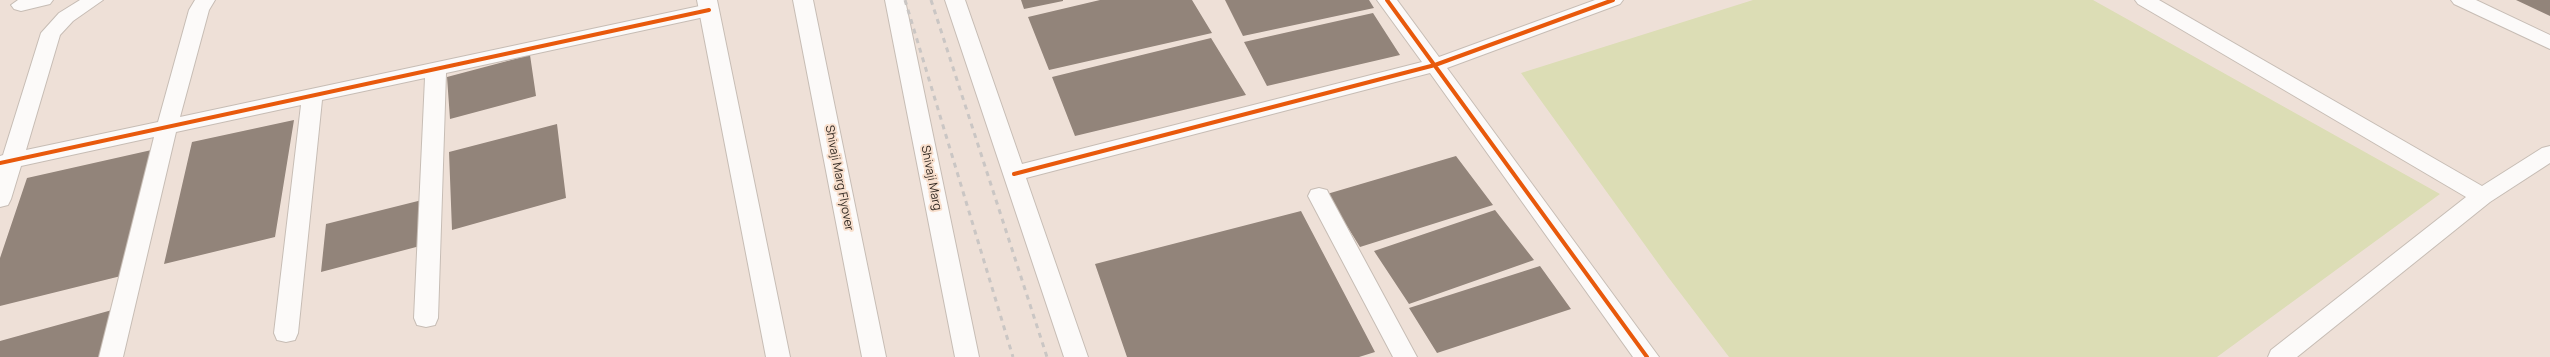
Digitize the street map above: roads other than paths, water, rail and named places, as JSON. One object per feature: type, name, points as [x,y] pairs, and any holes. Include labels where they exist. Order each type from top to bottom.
[{"type":"street","points":[[21,4],[43,0]]},
{"type":"street","points":[[0,199],[7,161],[51,33],[66,18],[93,0]]},
{"type":"street","points":[[111,357],[167,127],[199,10],[205,0]]},
{"type":"street","name":"Shivaji Marg Flyover","points":[[803,0],[874,357]]},
{"type":"street","name":"Shivaji Marg","points":[[895,0],[967,357]]},
{"type":"street","points":[[955,0],[1076,357]]},
{"type":"street","points":[[1387,0],[1647,357]]},
{"type":"street","points":[[1014,174],[1435,66],[1613,0]]},
{"type":"street","points":[[2145,0],[2482,196]]},
{"type":"street","points":[[2461,0],[2550,44]]},
{"type":"street","points":[[7,161],[436,68],[708,5],[778,357]]},
{"type":"street","points":[[426,318],[436,68]]},
{"type":"street","points":[[286,333],[312,95]]},
{"type":"street","points":[[2280,357],[2482,196],[2550,154]]},
{"type":"street","points":[[1319,196],[1405,357]]},
{"type":"railway","points":[[905,0],[1013,357]]},
{"type":"railway","points":[[931,0],[1047,357]]}]
